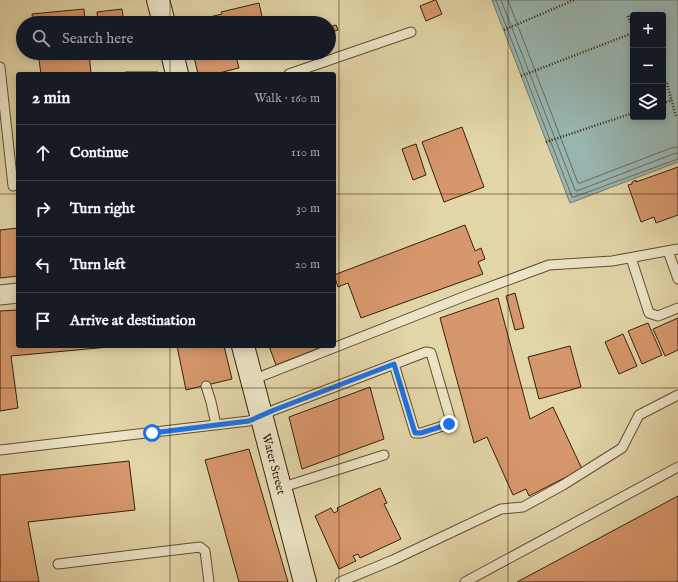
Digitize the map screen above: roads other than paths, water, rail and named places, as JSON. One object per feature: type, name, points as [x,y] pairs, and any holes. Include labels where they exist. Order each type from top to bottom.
[{"type":"main road","points":[[158,0],[162,16]]},
{"type":"main road","points":[[174,60],[177,72]]},
{"type":"main road","name":"Water Street","points":[[244,348],[305,582]]},
{"type":"street","points":[[0,295],[16,293]]},
{"type":"lane","points":[[336,58],[411,32]]},
{"type":"lane","points":[[295,72],[330,60]]},
{"type":"lane","points":[[0,68],[13,186]]},
{"type":"lane","points":[[336,347],[549,265],[612,261],[678,249]]},
{"type":"lane","points":[[668,251],[678,279]]},
{"type":"lane","points":[[631,258],[649,313],[658,316],[678,308]]},
{"type":"lane","points":[[252,380],[333,348]]},
{"type":"lane","points":[[0,450],[249,421],[274,410],[394,364],[426,352],[431,353],[450,418],[449,424],[421,433],[415,433],[394,364]]},
{"type":"lane","points":[[206,386],[216,425]]},
{"type":"lane","points":[[340,582],[393,560],[501,508],[523,507],[563,485],[622,448],[639,416],[678,395]]},
{"type":"lane","points":[[280,488],[384,455]]},
{"type":"lane","points":[[465,582],[678,467]]},
{"type":"lane","points":[[58,564],[200,547],[205,551],[209,582]]},
{"type":"water","points":[[492,0],[678,0],[678,162],[570,203]]}]
